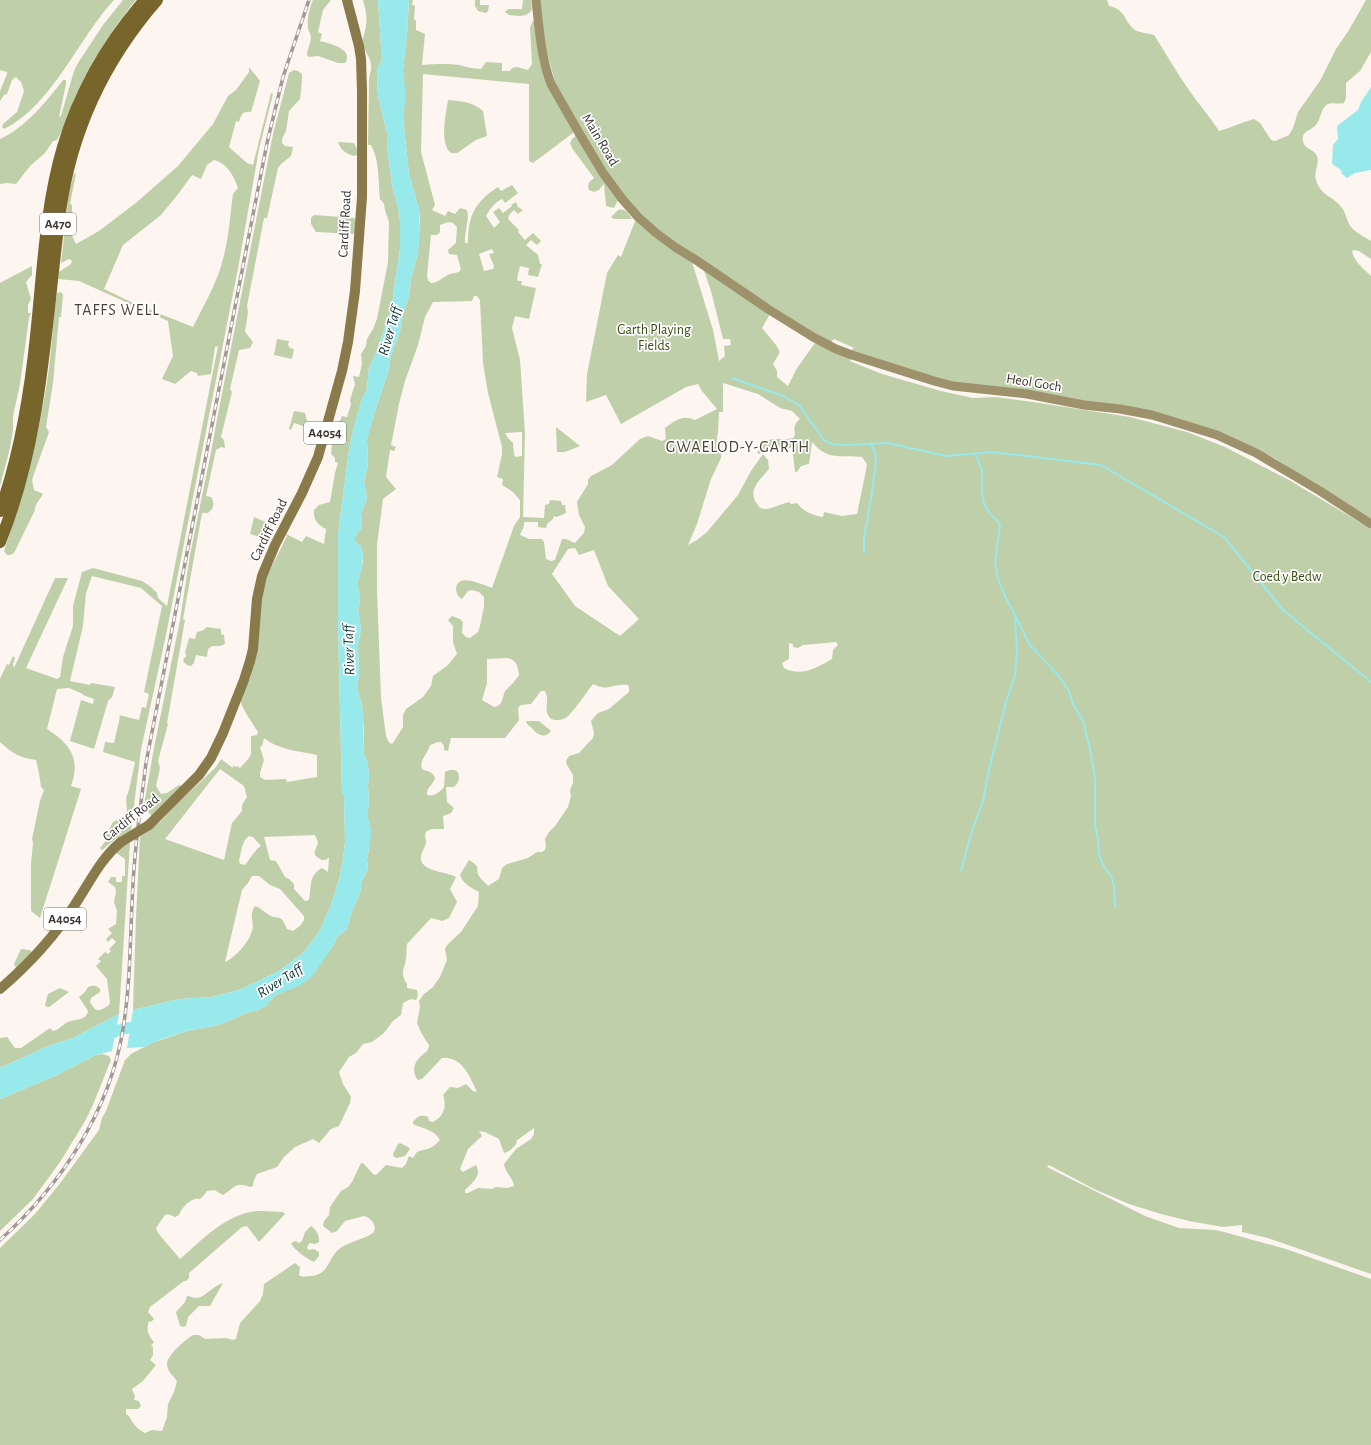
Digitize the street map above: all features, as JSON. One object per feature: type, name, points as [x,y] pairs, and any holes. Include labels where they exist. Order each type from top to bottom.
[{"type":"highway","name":"A470","points":[[0,510],[16,454],[27,401],[36,336],[49,210],[63,147],[80,103],[102,60],[118,34],[145,0]]},
{"type":"highway","name":"A470","points":[[0,542],[23,470],[35,418],[43,369],[53,263],[63,190],[72,151],[84,116],[110,63],[138,22],[157,0]]},
{"type":"highway","points":[[138,22],[164,0]]},
{"type":"main road","name":"Cardiff Road","points":[[0,989],[29,961],[62,924],[82,895],[104,858],[121,842],[149,825],[199,775],[211,758],[226,726],[244,680],[250,661],[254,638],[257,599],[262,576],[275,545],[318,457],[342,371],[350,328],[355,291],[362,197],[362,90],[359,46],[347,0]]},
{"type":"street","name":"Main Road","points":[[536,0],[547,74],[589,151],[623,200],[638,217],[656,234],[696,260]]},
{"type":"street","name":"Heol Goch","points":[[696,260],[768,309],[836,349],[909,374],[953,386],[1027,394],[1084,405],[1120,409],[1152,415],[1185,424],[1217,435],[1256,453],[1320,491],[1371,524]]},
{"type":"green space","points":[[0,0],[114,0],[101,15],[51,88],[37,104],[21,118],[4,129],[2,127],[3,124],[17,112],[24,91],[21,82],[16,77],[12,80],[7,94],[4,95],[0,101],[0,91],[7,72],[0,70]]},
{"type":"green space","points":[[123,0],[136,0],[112,31],[91,65],[79,88],[64,128],[57,140],[53,141],[45,153],[30,166],[16,184],[0,184],[0,139],[27,121],[43,105],[63,80],[66,80],[59,117],[61,116],[74,71],[78,63],[103,25]]},
{"type":"green space","points":[[313,0],[331,0],[323,10],[318,32],[322,34],[320,41],[344,50],[347,58],[345,63],[338,63],[318,56],[309,57],[307,55],[311,37],[308,29],[308,17]]},
{"type":"green space","points":[[363,0],[378,0],[381,61],[377,74],[378,96],[387,133],[387,148],[392,185],[399,212],[400,249],[391,309],[375,356],[369,367],[367,389],[362,399],[353,430],[338,534],[338,626],[342,792],[344,795],[345,842],[339,879],[331,905],[319,932],[303,953],[279,971],[239,990],[212,997],[179,999],[133,1010],[140,837],[160,822],[216,767],[221,759],[233,768],[233,765],[240,768],[251,754],[251,736],[257,735],[258,732],[241,702],[251,676],[250,673],[259,604],[267,576],[287,536],[286,534],[302,542],[306,536],[324,544],[326,529],[317,522],[314,517],[314,510],[319,505],[330,502],[338,463],[335,462],[335,458],[331,454],[332,444],[335,444],[339,427],[337,426],[338,421],[340,421],[342,416],[347,417],[355,384],[353,376],[359,377],[362,364],[361,354],[366,346],[367,339],[377,319],[388,262],[389,222],[384,204],[380,200],[376,158],[371,145],[368,145],[369,80],[371,62],[363,46],[366,15]],"holes":[[[264,738],[282,748],[317,755],[317,777],[287,782],[286,779],[265,780],[260,777],[264,760],[260,747],[262,746]],[[220,769],[244,786],[247,797],[242,805],[242,811],[232,823],[224,860],[165,839]],[[315,835],[318,842],[315,854],[322,860],[326,860],[329,857],[328,872],[322,868],[314,874],[311,882],[309,900],[305,901],[294,889],[294,884],[285,877],[276,861],[270,860],[264,837]],[[249,836],[253,837],[261,846],[245,865],[240,864],[239,861],[242,847]],[[252,876],[259,876],[270,885],[280,889],[304,916],[304,920],[300,926],[293,931],[287,929],[283,920],[280,918],[273,917],[255,906],[252,913],[253,927],[248,940],[238,953],[225,962],[242,890]]]},
{"type":"green space","points":[[409,0],[413,0],[412,5],[415,6],[414,19],[416,21],[416,30],[425,34],[422,65],[454,64],[469,68],[481,69],[486,62],[502,63],[502,71],[510,71],[512,68],[517,67],[528,70],[532,64],[530,27],[533,21],[539,21],[545,63],[556,85],[545,46],[538,0],[1107,0],[1109,6],[1119,10],[1131,27],[1135,30],[1154,35],[1194,98],[1213,121],[1219,131],[1254,119],[1260,123],[1271,140],[1275,141],[1289,135],[1298,112],[1320,81],[1336,49],[1366,0],[1371,0],[1371,52],[1360,71],[1346,83],[1346,98],[1344,103],[1330,103],[1326,105],[1317,124],[1304,134],[1303,138],[1305,146],[1316,154],[1318,159],[1315,177],[1318,186],[1324,193],[1339,204],[1353,229],[1371,241],[1371,259],[1359,251],[1352,251],[1357,262],[1371,276],[1371,519],[1324,492],[1276,459],[1242,443],[1176,420],[958,385],[849,352],[854,348],[834,339],[830,343],[694,257],[636,213],[577,130],[533,163],[529,161],[529,84],[423,74],[421,152],[435,205],[432,210],[445,216],[448,211],[455,214],[460,208],[467,210],[468,217],[465,243],[468,243],[471,217],[478,204],[498,187],[501,191],[512,185],[518,193],[505,203],[502,199],[497,202],[486,216],[494,228],[500,222],[493,212],[499,208],[503,213],[516,202],[518,207],[523,210],[518,214],[514,210],[509,215],[508,219],[519,230],[518,232],[525,240],[533,233],[541,241],[537,245],[531,240],[526,245],[538,255],[540,264],[542,264],[538,277],[528,275],[529,268],[520,266],[517,279],[518,281],[522,281],[521,285],[536,288],[529,319],[515,316],[512,328],[520,360],[525,433],[523,517],[544,518],[545,505],[549,504],[550,500],[561,501],[562,505],[565,505],[566,513],[557,517],[554,516],[553,519],[547,524],[546,528],[538,527],[538,522],[524,522],[520,535],[529,539],[542,539],[544,542],[546,559],[551,561],[555,560],[562,539],[575,543],[584,533],[585,527],[579,515],[577,502],[591,476],[612,465],[640,439],[648,436],[662,441],[666,439],[665,428],[675,421],[682,418],[690,418],[695,420],[717,409],[698,384],[686,387],[621,424],[606,395],[586,402],[587,374],[607,273],[618,255],[621,257],[636,219],[692,262],[713,330],[719,361],[725,356],[724,346],[731,345],[730,339],[723,339],[711,291],[703,268],[770,314],[762,328],[780,352],[773,364],[777,371],[777,377],[788,386],[797,368],[815,343],[851,359],[850,361],[882,374],[941,391],[973,398],[995,397],[1130,417],[1187,432],[1225,447],[1289,480],[1371,529],[1371,1274],[1268,1238],[1242,1232],[1242,1225],[1223,1227],[1189,1221],[1129,1204],[1094,1189],[1049,1165],[1047,1167],[1145,1216],[1179,1228],[1224,1232],[1286,1249],[1371,1279],[1371,1445],[0,1445],[0,1248],[35,1214],[58,1186],[99,1130],[102,1118],[125,1060],[131,1054],[152,1043],[187,1031],[214,1026],[246,1013],[259,1010],[267,1005],[276,995],[287,990],[324,958],[333,946],[337,937],[347,929],[352,911],[360,893],[362,881],[368,869],[367,860],[369,849],[367,814],[369,804],[369,776],[368,765],[364,754],[362,705],[357,689],[359,674],[358,646],[361,629],[358,608],[360,596],[357,585],[363,562],[363,553],[360,545],[355,542],[355,537],[362,526],[361,513],[367,499],[364,481],[368,465],[367,440],[388,373],[391,356],[400,331],[418,252],[420,221],[419,209],[409,174],[403,118],[405,96],[403,70]],"holes":[[[448,222],[453,223],[457,227],[456,243],[448,250],[449,254],[457,255],[461,269],[459,272],[449,274],[437,282],[431,283],[427,276],[431,235],[437,235],[440,232],[440,225]],[[492,249],[494,253],[489,254],[494,266],[493,269],[484,271],[479,254]],[[474,296],[477,296],[480,300],[483,363],[488,393],[502,447],[497,477],[503,479],[502,485],[513,492],[520,500],[520,517],[514,526],[492,588],[467,580],[458,583],[456,590],[460,598],[462,599],[468,591],[472,590],[479,592],[484,597],[484,606],[478,632],[470,638],[466,637],[462,633],[463,622],[460,619],[452,616],[448,620],[453,626],[453,642],[457,654],[448,665],[433,676],[431,686],[423,697],[406,709],[403,715],[403,727],[391,744],[386,736],[381,698],[377,591],[377,545],[383,499],[396,489],[386,477],[390,450],[394,451],[396,447],[391,445],[399,404],[405,381],[418,345],[425,317],[433,302],[472,301]],[[723,383],[758,394],[780,408],[792,411],[800,419],[795,426],[795,435],[793,438],[768,440],[764,442],[757,453],[759,454],[772,447],[795,449],[793,454],[795,472],[797,472],[801,466],[809,464],[812,442],[829,455],[862,457],[867,464],[857,514],[842,516],[824,512],[823,517],[808,513],[797,503],[791,504],[789,502],[768,509],[760,508],[754,499],[753,494],[756,485],[769,469],[768,460],[763,454],[751,471],[738,495],[707,532],[688,545],[697,524],[711,479],[721,458],[721,454],[716,445],[719,412],[723,412]],[[522,432],[522,456],[516,457],[514,455],[513,443],[505,433]],[[575,548],[579,555],[594,550],[608,586],[639,619],[620,636],[575,606],[552,574],[568,549]],[[836,642],[838,645],[833,650],[832,659],[814,668],[796,672],[784,668],[782,663],[789,659],[789,643],[793,644],[793,647],[798,648],[803,645]],[[506,658],[514,661],[519,675],[505,691],[501,703],[498,706],[494,707],[482,700],[487,683],[487,659]],[[593,684],[603,687],[628,685],[629,692],[609,709],[598,713],[591,721],[594,733],[593,738],[579,753],[569,756],[566,761],[573,775],[573,783],[570,790],[571,796],[568,807],[545,839],[545,850],[542,852],[537,852],[528,858],[507,864],[502,868],[499,879],[488,886],[479,876],[477,866],[469,860],[460,875],[465,883],[479,892],[478,906],[461,932],[447,945],[445,949],[447,960],[440,977],[433,987],[423,995],[419,1001],[420,1007],[417,1023],[429,1047],[418,1060],[414,1068],[416,1077],[418,1080],[422,1079],[442,1058],[449,1058],[460,1064],[468,1074],[477,1092],[473,1091],[466,1084],[458,1088],[450,1087],[443,1095],[445,1103],[444,1110],[437,1120],[433,1122],[429,1121],[428,1117],[419,1116],[413,1122],[413,1124],[431,1131],[438,1136],[440,1140],[432,1147],[417,1152],[413,1158],[409,1156],[406,1164],[402,1168],[386,1165],[376,1175],[373,1174],[363,1163],[361,1163],[352,1182],[348,1187],[341,1191],[330,1207],[329,1215],[324,1221],[323,1226],[332,1233],[337,1231],[345,1221],[364,1216],[373,1222],[375,1229],[373,1233],[339,1249],[325,1269],[317,1275],[305,1277],[300,1276],[300,1267],[295,1263],[264,1284],[263,1294],[260,1301],[240,1323],[236,1339],[205,1339],[199,1335],[193,1335],[177,1348],[170,1356],[167,1364],[169,1371],[177,1381],[174,1392],[168,1404],[167,1417],[162,1431],[152,1430],[145,1433],[136,1426],[126,1414],[126,1409],[138,1409],[141,1406],[139,1401],[134,1400],[135,1396],[132,1389],[143,1381],[156,1365],[150,1360],[153,1355],[153,1347],[151,1346],[154,1342],[149,1335],[148,1330],[149,1321],[151,1322],[154,1319],[148,1312],[150,1307],[186,1281],[189,1278],[189,1273],[242,1227],[247,1226],[259,1242],[285,1214],[283,1212],[261,1211],[249,1212],[238,1216],[227,1221],[207,1235],[180,1259],[158,1233],[156,1228],[165,1215],[168,1214],[175,1217],[179,1215],[187,1203],[201,1198],[207,1191],[214,1190],[223,1195],[238,1185],[253,1186],[257,1174],[277,1167],[284,1157],[295,1147],[313,1139],[319,1143],[331,1129],[339,1126],[350,1103],[351,1097],[343,1084],[339,1072],[349,1057],[356,1053],[363,1044],[372,1042],[384,1033],[393,1021],[401,1015],[403,1003],[411,999],[416,1000],[418,996],[417,990],[407,988],[407,984],[403,976],[407,944],[431,918],[442,921],[449,918],[457,902],[450,889],[456,877],[427,867],[421,859],[426,844],[426,832],[432,829],[444,829],[443,816],[451,813],[454,808],[447,802],[446,787],[453,787],[459,779],[459,775],[455,770],[445,772],[444,787],[441,791],[437,794],[427,795],[428,790],[435,778],[431,773],[422,769],[421,765],[430,745],[441,742],[444,746],[444,750],[448,751],[451,738],[505,738],[519,720],[518,708],[521,705],[531,704],[541,691],[545,691],[547,712],[551,719],[562,719],[567,717]],[[534,1128],[534,1134],[531,1139],[516,1149],[504,1164],[514,1186],[507,1188],[496,1187],[492,1189],[478,1188],[465,1193],[465,1190],[476,1179],[478,1169],[476,1165],[463,1172],[460,1169],[468,1149],[482,1136],[479,1131],[485,1132],[499,1139],[504,1153],[513,1147],[517,1142],[516,1141]]]},
{"type":"green space","points":[[475,0],[480,0],[480,5],[489,5],[486,13],[478,11],[475,6]]},
{"type":"green space","points":[[523,0],[531,0],[532,9],[528,14],[516,16],[509,15],[505,12],[508,9],[522,9]]},
{"type":"green space","points":[[249,67],[260,81],[251,112],[244,113],[239,122],[236,121],[229,147],[247,163],[253,165],[271,93],[273,94],[259,149],[239,263],[166,635],[141,749],[131,830],[114,840],[102,850],[100,848],[105,842],[107,833],[113,822],[126,816],[126,798],[135,762],[103,752],[105,742],[114,743],[120,717],[119,715],[139,720],[142,707],[146,708],[149,694],[144,692],[162,606],[141,588],[92,576],[86,593],[83,626],[70,681],[90,685],[91,683],[115,687],[112,697],[108,701],[94,749],[70,741],[81,700],[93,704],[94,699],[69,688],[57,689],[47,729],[62,740],[71,753],[75,767],[71,786],[81,789],[40,918],[31,911],[31,864],[32,839],[40,801],[44,790],[41,787],[36,760],[25,758],[16,754],[0,742],[0,679],[7,664],[9,665],[13,656],[15,658],[13,664],[14,668],[55,578],[68,578],[26,668],[57,679],[60,677],[63,657],[73,626],[73,606],[82,572],[93,568],[142,581],[157,593],[158,598],[167,606],[218,346],[215,347],[211,374],[198,376],[197,373],[191,371],[175,384],[162,379],[173,356],[168,321],[79,281],[58,279],[59,272],[71,264],[72,261],[69,259],[61,263],[69,191],[74,174],[76,173],[70,204],[72,205],[72,236],[76,244],[99,231],[137,202],[178,166],[213,124],[228,96],[236,90],[249,72]],"holes":[[[214,160],[219,162],[229,171],[238,188],[233,194],[227,243],[220,268],[210,294],[193,327],[133,303],[104,289],[123,245],[161,215],[192,175],[201,179],[207,165]]]},
{"type":"green space","points":[[294,70],[302,74],[300,99],[289,111],[286,131],[282,139],[282,143],[285,146],[293,147],[291,156],[278,168],[267,218],[264,218],[247,306],[248,312],[245,332],[253,342],[250,348],[239,350],[230,389],[232,392],[221,437],[224,440],[225,448],[221,447],[216,450],[206,496],[211,497],[213,505],[212,509],[208,513],[202,513],[183,619],[185,620],[168,724],[158,761],[160,768],[156,786],[161,794],[167,793],[179,785],[182,786],[152,816],[146,810],[145,799],[180,620],[190,555],[273,134],[289,73]]},
{"type":"green space","points":[[448,100],[471,104],[483,111],[487,136],[476,140],[457,153],[451,153],[445,142],[444,128]]},
{"type":"green space","points":[[579,133],[607,178],[605,183],[618,200],[614,208],[606,206],[604,184],[599,190],[594,192],[589,190],[589,183],[594,178],[570,143]]},
{"type":"green space","points":[[338,142],[354,143],[358,151],[357,155],[354,156],[346,153],[340,147]]},
{"type":"green space","points":[[618,210],[625,211],[632,219],[614,219],[611,217]]},
{"type":"green space","points":[[314,215],[355,218],[355,234],[316,232],[311,224],[311,218]]},
{"type":"green space","points":[[32,266],[32,275],[26,282],[31,299],[28,305],[28,313],[31,313],[29,318],[20,384],[13,416],[13,430],[10,448],[0,486],[0,283]]},
{"type":"green space","points":[[61,292],[63,295],[61,317],[59,317],[53,383],[46,427],[49,432],[32,480],[34,490],[43,494],[37,503],[14,553],[7,555],[4,551],[34,450],[48,378],[57,293]]},
{"type":"green space","points":[[277,339],[289,341],[288,345],[290,348],[294,349],[292,359],[274,355]]},
{"type":"green space","points":[[294,411],[305,413],[308,425],[307,427],[294,423],[291,430],[289,429]]},
{"type":"green space","points":[[556,427],[580,446],[565,452],[557,452]]},
{"type":"green space","points":[[254,517],[270,524],[264,538],[250,534]]},
{"type":"green space","points":[[206,627],[221,629],[221,634],[224,635],[225,644],[220,646],[212,646],[208,649],[207,657],[196,655],[194,663],[191,666],[187,665],[183,661],[186,657],[185,653],[189,638],[195,639],[197,632],[204,630]]},
{"type":"green space","points":[[526,721],[539,721],[551,731],[546,735],[536,733]]},
{"type":"green space","points":[[130,842],[119,1014],[73,1038],[46,1047],[0,1068],[0,1038],[7,1037],[15,1048],[21,1048],[50,1028],[53,1031],[66,1023],[85,1017],[88,1011],[79,997],[88,987],[95,986],[100,989],[100,992],[91,998],[90,1002],[96,1010],[103,1009],[109,1005],[110,1002],[107,979],[96,966],[101,961],[98,959],[105,952],[108,954],[111,951],[109,949],[116,942],[112,938],[108,942],[106,939],[112,933],[108,929],[116,924],[117,911],[114,902],[116,892],[115,887],[108,882],[111,877],[116,877],[116,882],[122,882],[122,876],[125,876],[125,859],[115,852]]},
{"type":"green space","points":[[21,949],[30,950],[35,955],[18,972],[14,964]]},
{"type":"green space","points":[[60,988],[69,992],[47,1007],[45,1005],[48,994]]},
{"type":"green space","points":[[102,1054],[109,1056],[111,1060],[84,1123],[60,1162],[33,1199],[0,1231],[0,1099],[55,1076],[96,1055]]},
{"type":"green space","points":[[400,1143],[410,1149],[405,1156],[397,1158],[394,1157],[393,1154]]},
{"type":"green space","points":[[311,1226],[319,1237],[319,1242],[315,1244],[310,1243],[307,1248],[309,1250],[314,1249],[319,1252],[319,1256],[314,1262],[301,1254],[291,1243],[296,1241],[299,1243],[302,1241],[305,1232]]},
{"type":"green space","points":[[223,1283],[210,1306],[199,1306],[188,1317],[186,1326],[180,1326],[176,1312],[185,1302],[187,1296],[196,1298],[200,1297]]},
{"type":"water","points":[[378,0],[409,0],[403,70],[406,96],[403,118],[409,174],[419,209],[420,233],[418,252],[411,279],[409,296],[402,317],[400,331],[391,356],[388,373],[367,440],[368,465],[364,481],[367,499],[361,513],[362,529],[355,540],[355,542],[360,545],[363,553],[362,568],[357,585],[360,596],[358,608],[361,629],[358,646],[359,674],[357,689],[362,705],[364,754],[368,765],[369,776],[369,804],[367,814],[371,829],[371,836],[367,860],[368,869],[362,881],[360,893],[352,911],[347,929],[337,937],[333,946],[312,977],[299,986],[276,995],[267,1005],[259,1010],[246,1013],[214,1026],[187,1031],[162,1039],[144,1047],[127,1048],[133,1010],[179,999],[212,997],[239,990],[279,971],[303,953],[319,932],[331,905],[339,879],[345,842],[344,795],[342,792],[338,626],[338,534],[353,430],[362,399],[367,389],[369,367],[375,356],[391,309],[400,249],[399,212],[392,185],[387,148],[387,133],[378,96],[377,74],[381,61],[381,47]]},
{"type":"water","points":[[1371,87],[1371,170],[1355,173],[1347,178],[1342,174],[1341,170],[1332,164],[1333,145],[1338,139],[1337,126],[1358,110],[1361,102]]},
{"type":"water","points":[[119,1014],[112,1051],[96,1055],[55,1076],[0,1099],[0,1068],[46,1047],[73,1038]]},
{"type":"waterway","points":[[732,378],[783,396],[799,405],[824,440],[832,444],[845,445],[888,443],[946,456],[992,452],[1101,465],[1224,537],[1283,610],[1371,682]]},
{"type":"waterway","points":[[864,552],[864,536],[876,463],[875,452],[871,444]]},
{"type":"waterway","points":[[975,454],[982,470],[982,492],[984,504],[990,514],[998,521],[1000,527],[995,561],[998,579],[1004,594],[1030,645],[1058,675],[1069,691],[1073,704],[1083,721],[1095,778],[1095,825],[1099,855],[1104,867],[1111,876],[1114,886],[1115,906]]},
{"type":"waterway","points":[[961,870],[972,831],[983,801],[1006,702],[1015,676],[1017,649],[1015,619]]},
{"type":"waterway","name":"River Taff","points":[[103,1037],[122,1029],[145,1025]]},
{"type":"railway","points":[[0,1240],[22,1219],[43,1195],[80,1145],[107,1089],[116,1059],[123,1029],[128,993],[134,869],[146,763],[267,143],[283,77],[309,0]]},
{"type":"district","name":"TAFFS WELL","points":[[117,310]]},
{"type":"district","name":"GWAELOD-Y-GARTH","points":[[738,447]]},
{"type":"park label","name":"Garth Playing Fields","points":[[654,338]]},
{"type":"park label","name":"Coed y Bedw","points":[[1287,577]]}]
